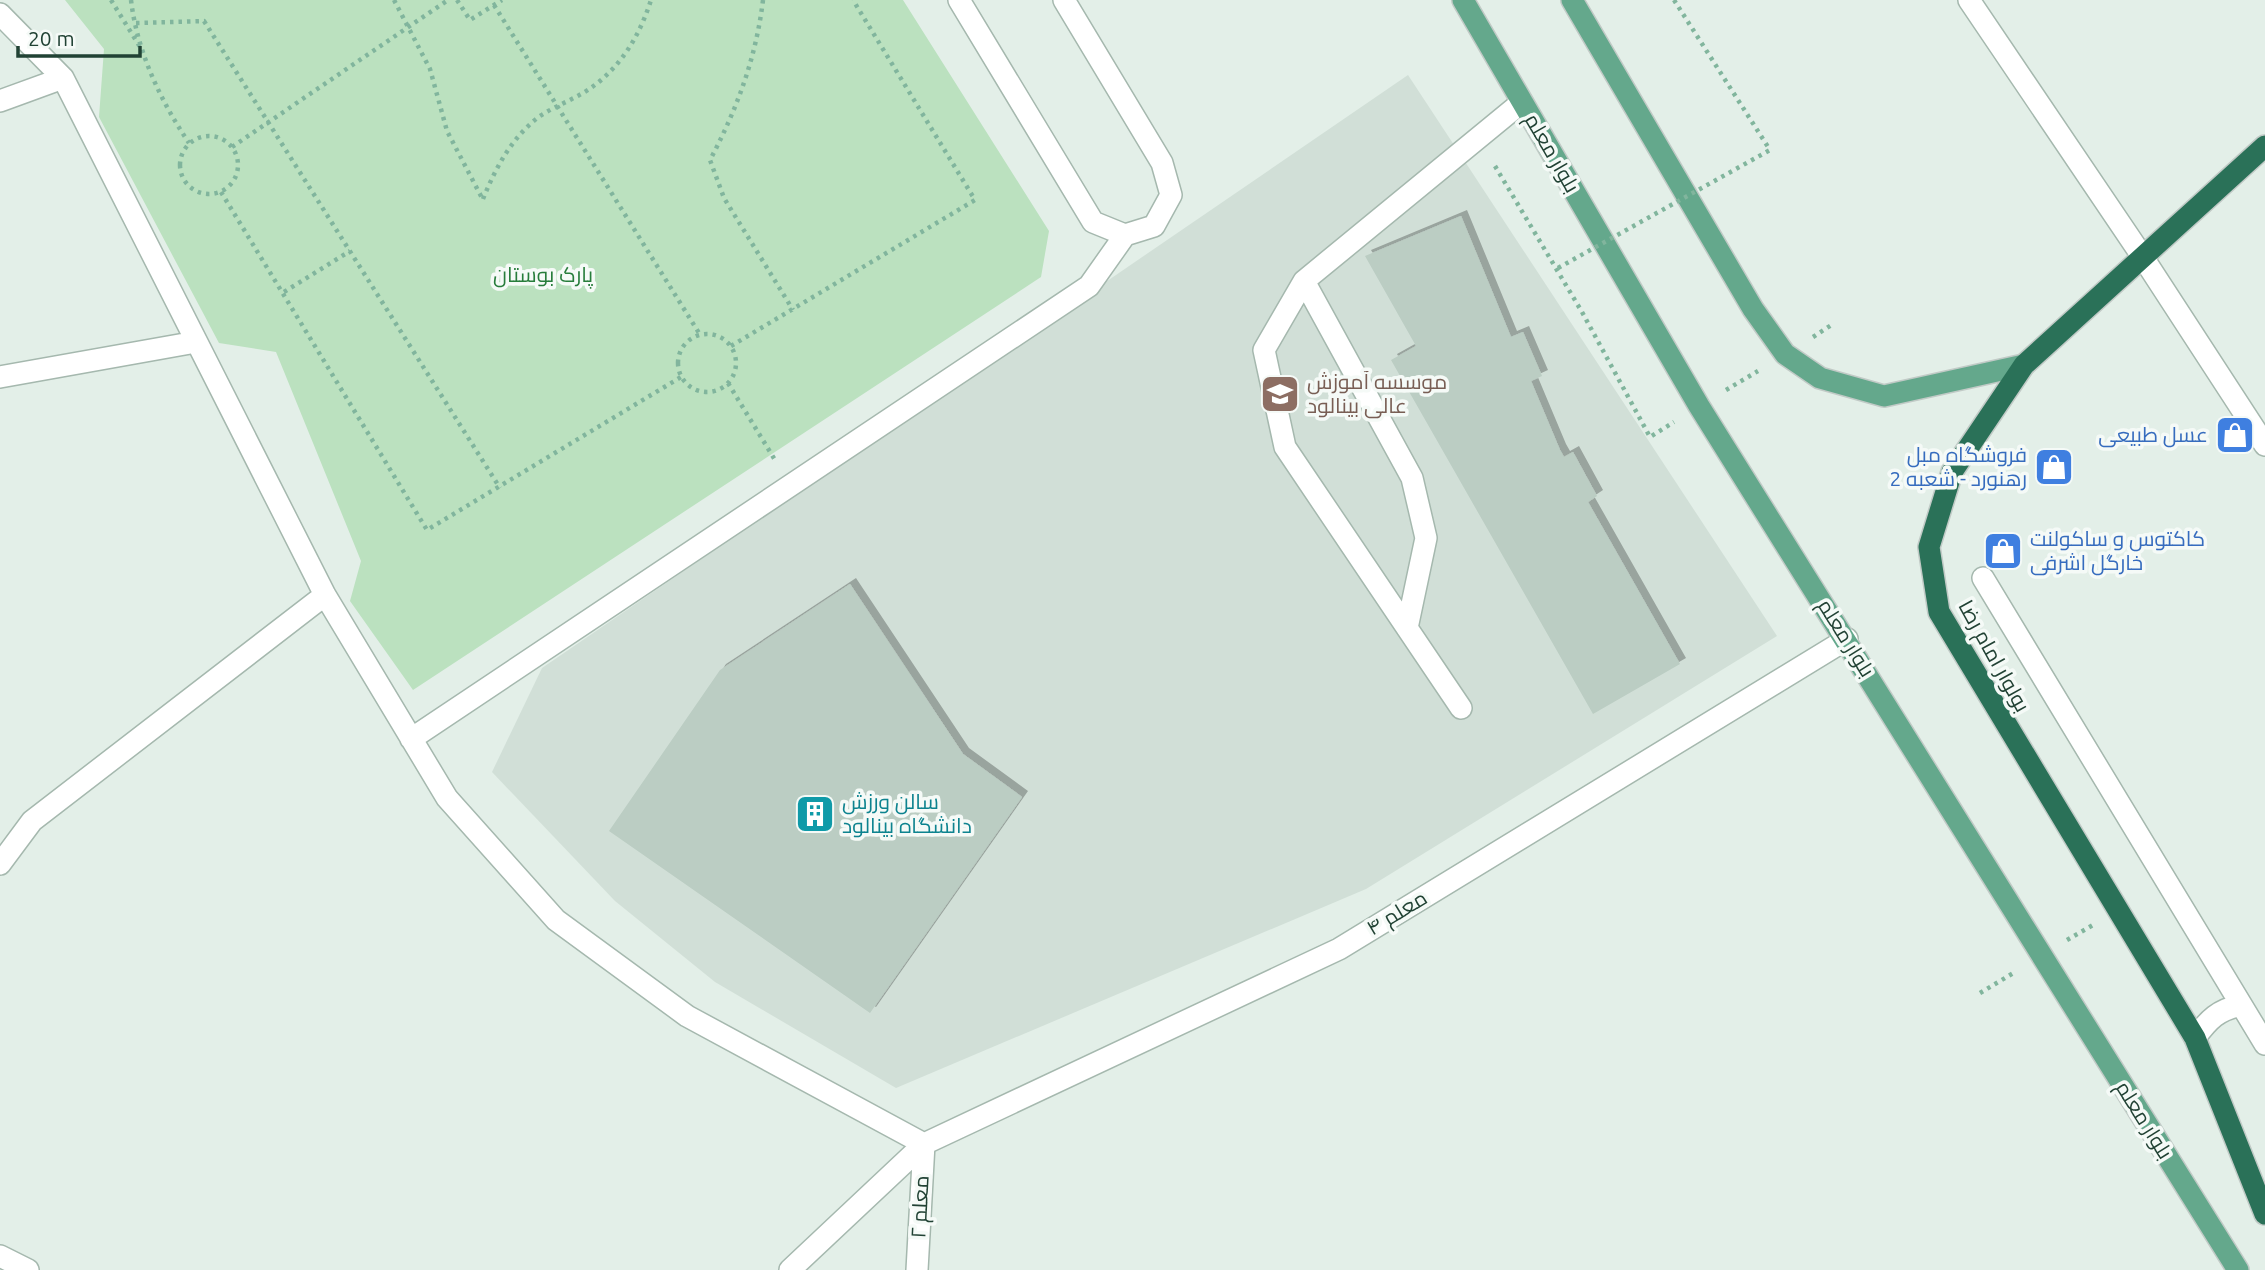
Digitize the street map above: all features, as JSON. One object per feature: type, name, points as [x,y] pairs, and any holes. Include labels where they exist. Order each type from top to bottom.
[{"type":"highway","name":"بولوار امام رضا","points":[[2265,146],[2024,365],[1952,472],[1929,547],[1939,612],[2195,1038],[2265,1214]]},
{"type":"main road","name":"بلوار معلم","points":[[1462,0],[1699,406],[2238,1270]]},
{"type":"main road","points":[[1572,0],[1754,309],[1785,354],[1820,378],[1884,396],[2024,365]]},
{"type":"street","points":[[959,0],[1093,222],[1125,235]]},
{"type":"street","points":[[411,739],[1089,286],[1125,235],[1154,226],[1171,195],[1163,163],[1064,0]]},
{"type":"street","points":[[1969,0],[2142,256],[2265,445]]},
{"type":"street","points":[[0,14],[63,78],[325,595],[447,798],[556,919],[687,1016],[924,1144]]},
{"type":"street","points":[[0,101],[63,78]]},
{"type":"street","points":[[1461,708],[1284,447],[1264,350],[1304,281],[1522,103]]},
{"type":"street","points":[[1304,281],[1412,478],[1426,538],[1406,628]]},
{"type":"street","points":[[0,377],[195,342]]},
{"type":"street","points":[[1983,578],[2265,1044]]},
{"type":"street","points":[[0,864],[32,821],[325,595]]},
{"type":"street","name":"معلم ۴","points":[[790,1270],[924,1144],[1339,949],[1846,639]]},
{"type":"street","points":[[2195,1038],[2211,1017],[2221,1009],[2241,1004]]},
{"type":"street","name":"معلم ۲","points":[[917,1270],[924,1144]]},
{"type":"street","points":[[0,1256],[27,1270]]},
{"type":"path","points":[[111,0],[143,51]]},
{"type":"path","points":[[131,0],[143,51],[159,92],[189,143]]},
{"type":"path","points":[[394,0],[430,69],[447,131],[483,199],[494,172],[509,147],[539,117],[584,92],[609,73],[629,50],[644,23],[651,0]]},
{"type":"path","points":[[232,148],[448,0]]},
{"type":"path","points":[[457,0],[470,20],[502,0]]},
{"type":"path","points":[[763,0],[748,74],[732,118],[710,160],[724,198],[794,310]]},
{"type":"path","points":[[731,346],[975,200],[853,0]]},
{"type":"path","points":[[1582,312],[1558,268],[1770,150],[1674,0]]},
{"type":"path","points":[[494,5],[699,333]]},
{"type":"path","points":[[136,23],[204,21],[500,488]]},
{"type":"path","points":[[212,135],[232,148],[238,159],[237,173],[232,184],[221,192],[200,194],[184,181],[179,161],[189,143],[200,136],[212,135]]},
{"type":"path","points":[[221,192],[427,530],[681,377]]},
{"type":"path","points":[[284,292],[350,251]]},
{"type":"path","points":[[699,333],[712,333],[723,337],[731,346],[736,358],[735,371],[729,383],[718,390],[707,393],[697,391],[681,377],[677,368],[682,347],[699,333]]},
{"type":"path","points":[[729,383],[791,485]]},
{"type":"path","points":[[1980,993],[2118,910]]},
{"type":"shaded area","name":"موسسه آموزش عالی بینالود","points":[[1408,75],[1777,636],[1366,889],[896,1088],[715,982],[615,901],[492,772],[542,668]]},
{"type":"green space","name":"پارک بوستان","points":[[65,0],[903,0],[1049,231],[1041,277],[413,690],[350,601],[361,561],[276,352],[219,343],[99,117],[104,49]]},
{"type":"building","points":[[1461,216],[1511,337],[1523,332],[1542,376],[1531,381],[1560,450],[1564,457],[1573,452],[1597,496],[1588,502],[1680,664],[1593,714],[1391,360],[1416,346],[1365,256]]},
{"type":"building","name":"سالن ورزش دانشگاه بینالود","points":[[850,584],[963,754],[1022,797],[870,1013],[609,831],[720,670]]},
{"type":"place","name":"موسسه آموزش عالی بینالود","points":[[1280,394]]},
{"type":"place","name":"عسل طبیعی","points":[[2235,435]]},
{"type":"place","name":"فروشگاه مبل رهنورد - شعبه 2","points":[[2054,467]]},
{"type":"place","name":"کاکتوس و ساکولنت خارگل اشرفی","points":[[2003,551]]},
{"type":"place","name":"سالن ورزش دانشگاه بینالود","points":[[815,814]]}]
